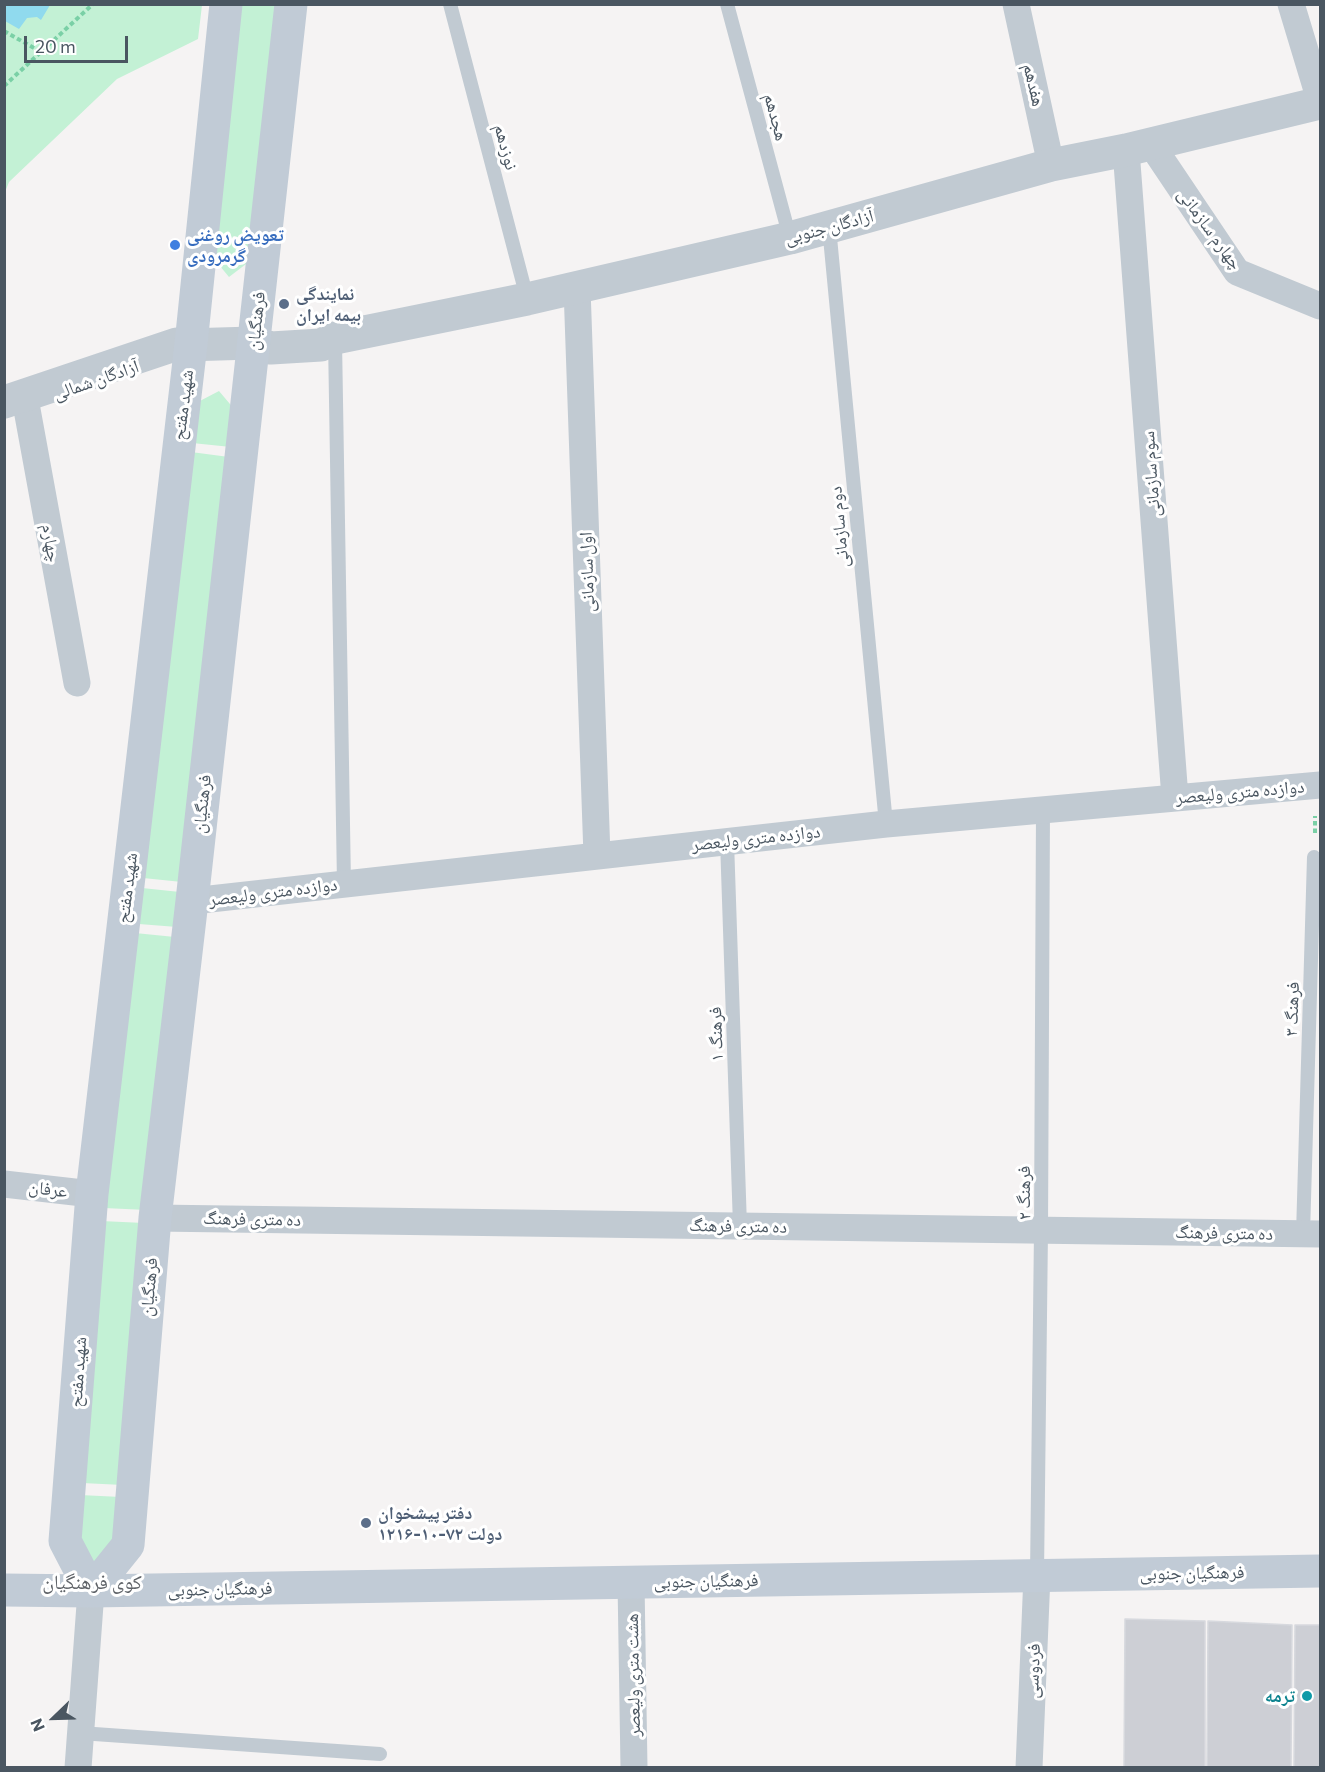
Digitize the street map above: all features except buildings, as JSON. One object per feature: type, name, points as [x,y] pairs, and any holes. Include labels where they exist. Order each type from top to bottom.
[{"type":"main road","name":"شهید مفتح","points":[[91,1591],[65,1541],[92,1194],[226,4]]},
{"type":"main road","name":"فرهنگیان","points":[[91,1591],[128,1545],[155,1218],[256,343],[291,4]]},
{"type":"main road","name":"فرهنگیان جنوبی","points":[[4,1590],[91,1591],[1320,1571]]},
{"type":"street","name":"هفدهم","points":[[1016,4],[1051,165]]},
{"type":"street","points":[[1291,4],[1320,101]]},
{"type":"street","name":"آزادگان جنوبی","points":[[256,343],[271,348],[321,345],[335,338],[577,288],[790,238],[1051,165],[1138,147],[1320,101]]},
{"type":"street","name":"چهارم سازمانی","points":[[1138,147],[1237,272],[1320,306]]},
{"type":"street","name":"سوم سازمانی","points":[[1138,147],[1175,798]]},
{"type":"street","name":"اول سازمانی","points":[[577,288],[597,856]]},
{"type":"street","name":"آزادگان شمالی","points":[[12,406],[177,344],[256,343]]},
{"type":"street","name":"چهارم","points":[[12,406],[77,683]]},
{"type":"street","name":"دوازده متری ولیعصر","points":[[192,901],[886,824],[1318,785]]},
{"type":"street","name":"عرفان","points":[[4,1184],[92,1194]]},
{"type":"street","name":"ده متری فرهنگ","points":[[155,1218],[1312,1234]]},
{"type":"street","name":"فردوسی","points":[[1029,1767],[1036,1575]]},
{"type":"street","name":"هشت متری ولیعصر","points":[[631,1582],[634,1767]]},
{"type":"street","points":[[78,1767],[91,1591]]},
{"type":"lane","name":"نوزدهم","points":[[450,4],[527,299]]},
{"type":"lane","name":"هجدهم","points":[[727,4],[790,238]]},
{"type":"lane","name":"دوم سازمانی","points":[[829,227],[886,824]]},
{"type":"lane","points":[[335,338],[344,884]]},
{"type":"lane","name":"فرهنگ ۲","points":[[1036,1575],[1041,1230],[1043,810]]},
{"type":"lane","name":"فرهنگ ۱","points":[[727,841],[740,1226]]},
{"type":"lane","name":"فرهنگ ۳","points":[[1312,1234],[1314,857]]},
{"type":"lane","points":[[80,1733],[380,1754]]},
{"type":"path","points":[[4,86],[93,4]]},
{"type":"path","points":[[4,31],[41,52]]},
{"type":"path","points":[[1314,857],[1318,785]]},
{"type":"green space","points":[[5,5],[202,5],[198,39],[117,79],[9,182],[5,192]]},
{"type":"green space","points":[[236,5],[278,5],[250,261],[229,277],[210,254]]},
{"type":"green space","points":[[219,391],[235,410],[231,447],[192,443],[196,403]]},
{"type":"green space","points":[[191,452],[229,457],[182,882],[143,878]]},
{"type":"green space","points":[[142,888],[180,892],[177,927],[139,924]]},
{"type":"green space","points":[[135,933],[175,937],[147,1210],[104,1208]]},
{"type":"green space","points":[[101,1221],[144,1223],[123,1485],[82,1483]]},
{"type":"green space","points":[[80,1495],[121,1497],[117,1539],[93,1569],[78,1538]]},
{"type":"water","points":[[5,4],[50,5],[41,20],[37,17],[27,18],[19,29],[5,21]]},
{"type":"place","name":"تعویض روغنی گرمرودی","points":[[175,245]]},
{"type":"place","name":"نمایندگی بیمه ایران","points":[[284,304]]},
{"type":"place","name":"دفتر پیشخوان دولت ۷۲-۱۰-۱۲۱۶","points":[[366,1523]]},
{"type":"place","name":"ترمه","points":[[1307,1696]]},
{"type":"district","name":"کوی فرهنگیان","points":[[92,1582]]}]
